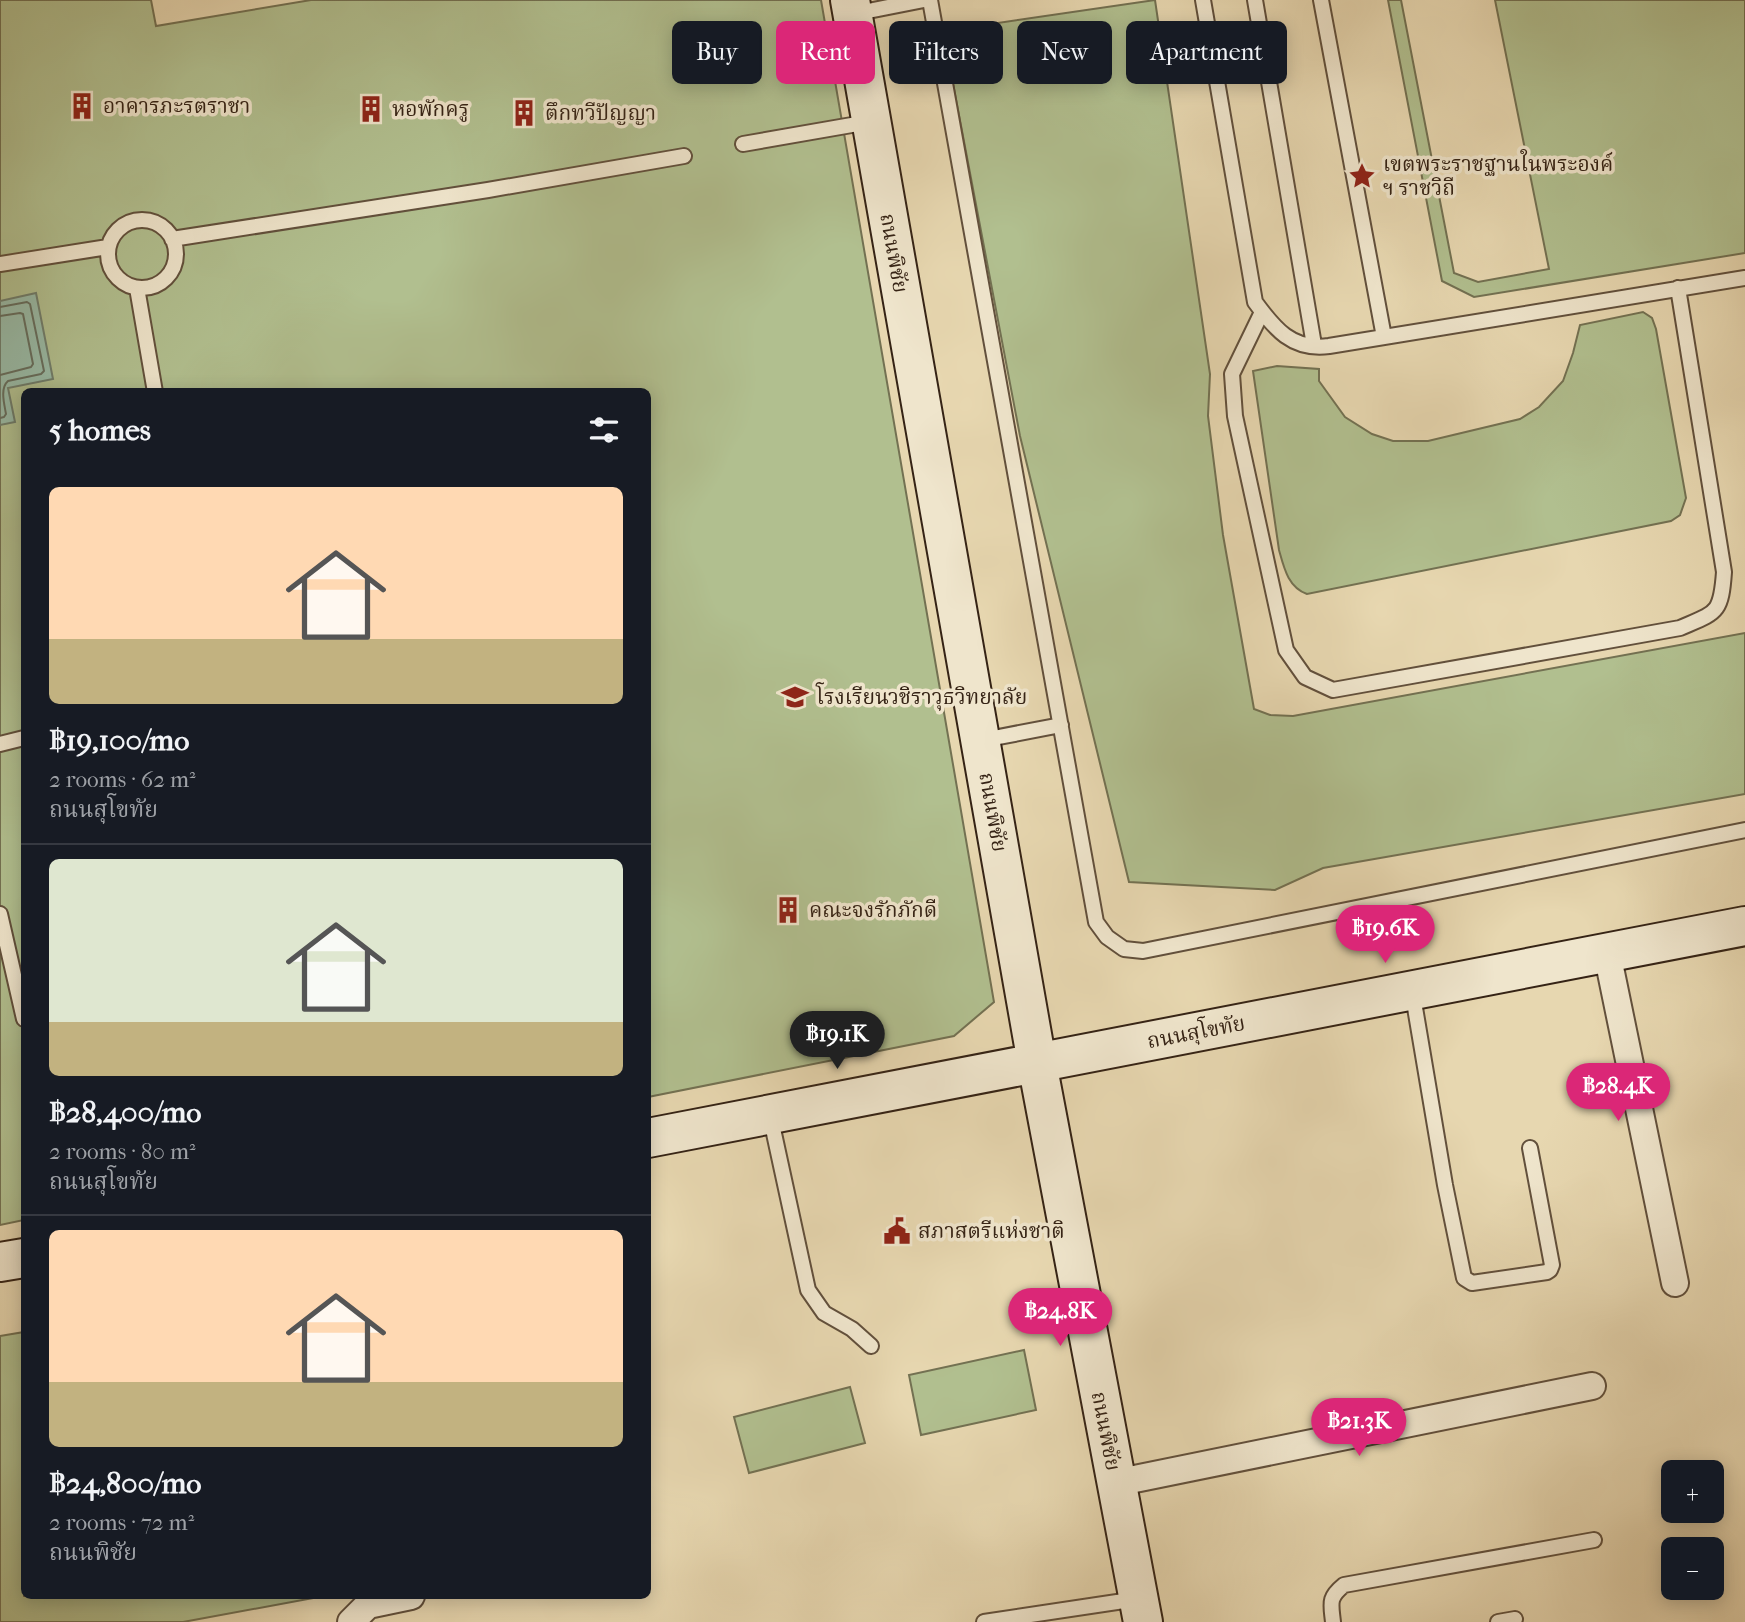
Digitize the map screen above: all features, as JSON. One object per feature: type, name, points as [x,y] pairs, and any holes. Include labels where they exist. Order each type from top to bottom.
[{"type":"street","name":"ถนนพิชัย","points":[[851,7],[1037,1063],[1140,1611]]},
{"type":"street","name":"ถนนสุโขทัย","points":[[651,1137],[1745,926]]},
{"type":"street","points":[[1607,953],[1675,1283]]},
{"type":"street","points":[[0,1262],[21,1258]]},
{"type":"street","points":[[1115,1483],[1592,1386]]},
{"type":"street","points":[[351,1622],[368,1605],[397,1599]]},
{"type":"lane","points":[[851,7],[924,0]]},
{"type":"lane","points":[[930,0],[1096,922],[1107,937],[1124,950],[1143,951],[1745,830]]},
{"type":"lane","points":[[1203,0],[1255,302],[1277,331],[1298,343],[1323,347],[1745,278]]},
{"type":"lane","points":[[1255,0],[1314,345]]},
{"type":"lane","points":[[1321,0],[1384,337]]},
{"type":"lane","points":[[743,144],[871,122]]},
{"type":"lane","points":[[172,239],[488,190],[684,156]]},
{"type":"lane","points":[[141,220],[151,221],[161,226],[172,239],[176,255],[174,266],[168,276],[149,288],[126,285],[111,269],[107,258],[108,247],[120,228],[141,220]]},
{"type":"lane","points":[[0,264],[108,247]]},
{"type":"lane","points":[[137,288],[154,388]]},
{"type":"lane","points":[[1262,312],[1232,374],[1235,416],[1286,650],[1305,677],[1333,690],[1680,628],[1714,613],[1723,596],[1724,572],[1678,288]]},
{"type":"lane","points":[[980,741],[1061,725]]},
{"type":"lane","points":[[0,744],[21,739]]},
{"type":"lane","points":[[0,914],[21,1005]]},
{"type":"lane","points":[[1412,990],[1445,1185],[1464,1278],[1467,1281],[1472,1283],[1550,1270],[1552,1265],[1530,1148]]},
{"type":"lane","points":[[770,1114],[808,1290],[824,1313],[852,1329],[871,1346]]},
{"type":"lane","points":[[1333,1622],[1331,1604],[1335,1592],[1344,1585],[1594,1540]]},
{"type":"lane","points":[[984,1622],[1140,1611]]},
{"type":"lane","points":[[1498,1622],[1516,1619]]},
{"type":"shaded area","name":"โรงเรียนวชิราวุธวิทยาลัย","points":[[0,0],[151,0],[156,26],[311,0],[821,0],[825,21],[776,21],[776,84],[836,84],[994,1002],[954,1036],[651,1096],[651,388],[21,388],[21,1221],[0,1225]]},
{"type":"shaded area","points":[[1155,0],[1158,21],[1126,21],[1126,84],[1167,84],[1210,374],[1208,416],[1223,535],[1254,709],[1270,715],[1293,716],[1745,633],[1745,794],[1323,868],[1275,890],[1129,882],[1020,436],[953,84],[1003,84],[1003,22]]},
{"type":"shaded area","points":[[1388,0],[1401,0],[1454,273],[1478,282],[1549,269],[1495,0],[1745,0],[1745,253],[1474,297],[1442,281]]},
{"type":"shaded area","points":[[1643,312],[1652,318],[1656,329],[1686,498],[1680,515],[1671,521],[1307,594],[1291,582],[1279,550],[1253,371],[1277,366],[1319,369],[1319,381],[1345,417],[1372,434],[1393,441],[1428,441],[1520,419],[1539,407],[1563,381],[1580,325]]},
{"type":"shaded area","points":[[21,1332],[21,1599],[308,1599],[183,1622],[0,1622],[0,1336]]},
{"type":"shaded area","points":[[1024,1350],[1036,1410],[921,1435],[909,1375]]},
{"type":"shaded area","points":[[850,1387],[865,1443],[749,1473],[734,1417]]},
{"type":"water","points":[[36,293],[53,379],[8,388],[15,422],[0,425],[0,301]]},
{"type":"place","name":"อาคารภะรตราชา","points":[[82,106]]},
{"type":"place","name":"หอพักครู","points":[[371,109]]},
{"type":"place","name":"ตึกทวีปัญญา","points":[[524,113]]},
{"type":"place","name":"เขตพระราชฐานในพระองค์ ฯ ราชวิถี","points":[[1362,176]]},
{"type":"place","name":"โรงเรียนวชิราวุธวิทยาลัย","points":[[795,697]]},
{"type":"place","name":"คณะจงรักภักดี","points":[[788,910]]},
{"type":"place","name":"สภาสตรีแห่งชาติ","points":[[897,1231]]}]
